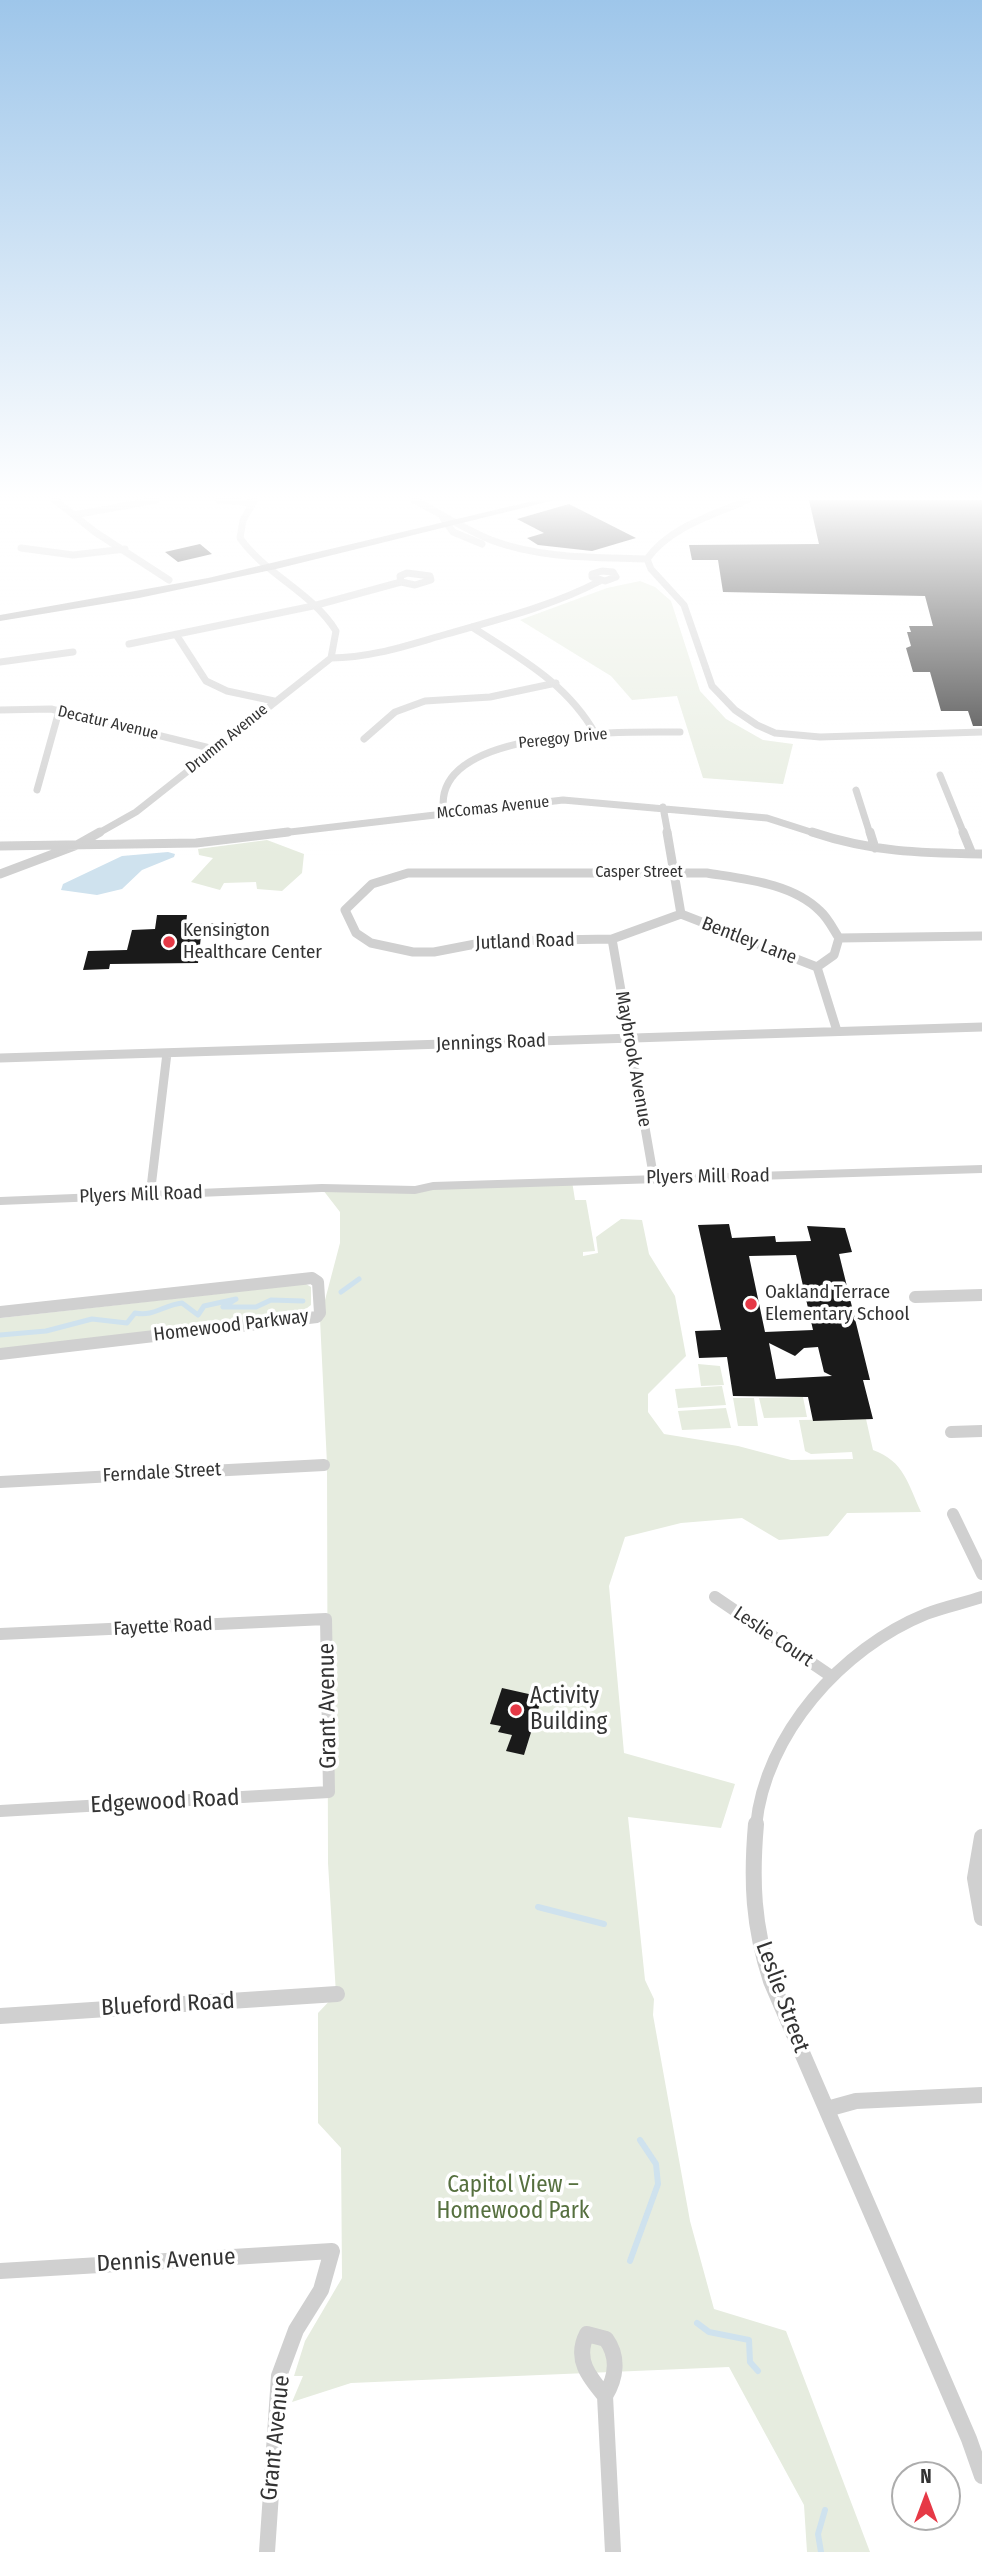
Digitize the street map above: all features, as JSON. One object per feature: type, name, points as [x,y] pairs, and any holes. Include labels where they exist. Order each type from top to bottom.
[{"type":"street","points":[[129,644],[252,619]]},
{"type":"street","points":[[329,619],[336,631],[331,658],[361,658],[498,619]]},
{"type":"street","points":[[689,619],[712,686],[735,710],[775,733],[820,737],[982,732]]},
{"type":"street","points":[[472,627],[556,684],[583,710],[596,735]]},
{"type":"street","points":[[177,635],[206,681],[227,691],[274,701]]},
{"type":"street","points":[[0,662],[73,652]]},
{"type":"street","name":"Drumm Avenue","points":[[0,874],[77,845],[136,812],[331,658]]},
{"type":"street","points":[[364,739],[396,712],[425,701],[498,696],[556,684]]},
{"type":"street","name":"Decatur Avenue","points":[[0,710],[59,711],[214,749]]},
{"type":"street","points":[[37,790],[59,711]]},
{"type":"street","name":"Peregoy Drive","points":[[444,813],[441,800],[447,785],[463,768],[484,754],[539,740],[680,732]]},
{"type":"street","points":[[940,775],[972,854]]},
{"type":"street","points":[[856,790],[875,848]]},
{"type":"street","name":"McComas Avenue","points":[[0,846],[196,842],[563,800],[767,818],[842,842],[875,848],[930,855],[982,854]]},
{"type":"street","name":"Bentley Lane","points":[[663,807],[681,914],[817,967],[837,1031]]},
{"type":"street","name":"Casper Street","points":[[376,880],[426,872],[462,875],[674,872],[743,878],[795,893],[824,911],[839,938]]},
{"type":"street","name":"Jutland Road","points":[[376,880],[362,887],[345,910],[356,933],[371,943],[390,948],[434,953],[491,941],[612,939],[681,914]]},
{"type":"street","points":[[817,967],[834,955],[839,938],[982,936]]},
{"type":"street","name":"Maybrook Avenue","points":[[612,939],[654,1179]]},
{"type":"street","name":"Jennings Road","points":[[0,1058],[982,1027]]},
{"type":"street","points":[[150,1196],[167,1053]]},
{"type":"street","name":"Plyers Mill Road","points":[[0,1200],[366,1188],[386,1191],[433,1186],[982,1169]]},
{"type":"street","name":"Homewood Parkway","points":[[0,1312],[312,1278],[318,1282],[320,1313],[317,1317],[0,1354]]},
{"type":"street","points":[[915,1297],[982,1295]]},
{"type":"street","points":[[951,1432],[982,1431]]},
{"type":"street","name":"Ferndale Street","points":[[0,1482],[324,1465]]},
{"type":"street","points":[[953,1514],[982,1574]]},
{"type":"street","name":"Leslie Court","points":[[715,1597],[831,1676]]},
{"type":"street","name":"Leslie Street","points":[[982,1597],[911,1622],[879,1641],[831,1676],[802,1710],[771,1764],[756,1822],[752,1862],[757,1933],[784,2015],[969,2439],[982,2476]]},
{"type":"street","name":"Fayette Road","points":[[0,1634],[326,1619]]},
{"type":"street","name":"Grant Avenue","points":[[326,1619],[329,1792]]},
{"type":"street","name":"Edgewood Road","points":[[0,1811],[329,1792]]},
{"type":"street","points":[[982,1837],[976,1857],[974,1885],[982,1918]]},
{"type":"street","name":"Blueford Road","points":[[0,2016],[337,1994]]},
{"type":"street","points":[[827,2109],[856,2101],[982,2095]]},
{"type":"street","name":"Grant Avenue","points":[[267,2552],[279,2376],[296,2330],[321,2290],[332,2251]]},
{"type":"street","name":"Dennis Avenue","points":[[0,2271],[332,2251]]},
{"type":"street","points":[[605,2396],[613,2552]]},
{"type":"green space","points":[[677,619],[700,691],[726,719],[763,740],[793,744],[783,784],[703,778],[677,696],[632,700],[611,676],[520,620]]},
{"type":"green space","points":[[267,840],[304,854],[302,873],[282,891],[257,889],[256,882],[224,883],[220,890],[191,882],[213,858],[199,855],[198,849]]},
{"type":"green space","name":"Capitol View – Homewood Park","points":[[572,1181],[575,1200],[586,1200],[595,1251],[583,1252],[583,1256],[598,1253],[596,1237],[621,1219],[642,1220],[649,1254],[675,1296],[686,1356],[648,1394],[648,1412],[664,1434],[738,1446],[791,1460],[853,1459],[852,1452],[811,1454],[805,1451],[799,1420],[866,1419],[873,1450],[892,1460],[898,1467],[921,1512],[847,1513],[828,1536],[779,1540],[742,1518],[681,1523],[625,1537],[609,1586],[624,1753],[735,1784],[721,1828],[628,1817],[645,1980],[654,1999],[653,2015],[690,2221],[714,2309],[786,2331],[870,2552],[807,2552],[804,2505],[729,2367],[351,2383],[292,2402],[303,2376],[294,2376],[305,2341],[342,2278],[341,2148],[318,2123],[318,2013],[336,1994],[328,1863],[327,1464],[320,1319],[340,1243],[340,1212],[323,1190]]},
{"type":"green space","points":[[306,1284],[311,1287],[311,1305],[298,1315],[0,1351],[0,1318]]},
{"type":"green space","points":[[698,1364],[720,1366],[724,1385],[701,1386]]},
{"type":"green space","points":[[722,1386],[726,1405],[678,1408],[675,1389]]},
{"type":"green space","points":[[803,1397],[807,1417],[764,1418],[759,1398]]},
{"type":"green space","points":[[733,1398],[754,1398],[758,1426],[738,1426]]},
{"type":"green space","points":[[726,1408],[731,1428],[682,1430],[678,1411]]},
{"type":"water","points":[[168,852],[175,854],[174,857],[142,870],[122,889],[97,895],[61,890],[63,884],[122,856]]},
{"type":"building","points":[[931,619],[982,619],[982,726],[973,726],[968,711],[941,711],[930,672],[913,672],[906,648],[911,646],[907,632],[911,632],[909,626],[933,626]]},
{"type":"building","name":"Kensington Healthcare Center","points":[[157,915],[187,915],[186,924],[238,923],[237,935],[201,936],[198,963],[110,964],[109,969],[83,970],[88,951],[127,950],[132,930],[155,929]]},
{"type":"building","name":"Oakland Terrace Elementary School","points":[[729,1224],[732,1238],[775,1236],[776,1242],[811,1241],[807,1226],[845,1228],[852,1252],[839,1254],[870,1380],[863,1380],[873,1419],[813,1421],[808,1397],[733,1396],[727,1357],[699,1358],[695,1331],[721,1330],[698,1225]],"holes":[[[796,1255],[813,1330],[765,1332],[749,1256]],[[769,1343],[795,1356],[804,1348],[818,1347],[824,1372],[832,1376],[776,1379]]]},
{"type":"building","name":"Activity Building","points":[[502,1688],[542,1697],[524,1755],[506,1751],[512,1735],[498,1732],[501,1726],[490,1724]]},
{"type":"waterway","points":[[341,1292],[359,1279]]},
{"type":"waterway","points":[[0,1335],[46,1331],[92,1319],[127,1323],[135,1313],[153,1312],[182,1303],[198,1315],[204,1306],[236,1299],[223,1307],[256,1307],[271,1300],[303,1301]]},
{"type":"waterway","points":[[538,1907],[604,1924]]},
{"type":"waterway","points":[[630,2261],[658,2184],[656,2164],[640,2140]]},
{"type":"waterway","points":[[697,2323],[709,2332],[749,2340],[750,2362],[758,2371]]},
{"type":"waterway","points":[[821,2552],[818,2534],[825,2510]]},
{"type":"place","name":"Kensington Healthcare Center","points":[[169,942]]},
{"type":"place","name":"Oakland Terrace Elementary School","points":[[751,1304]]},
{"type":"place","name":"Activity Building","points":[[516,1710]]}]
